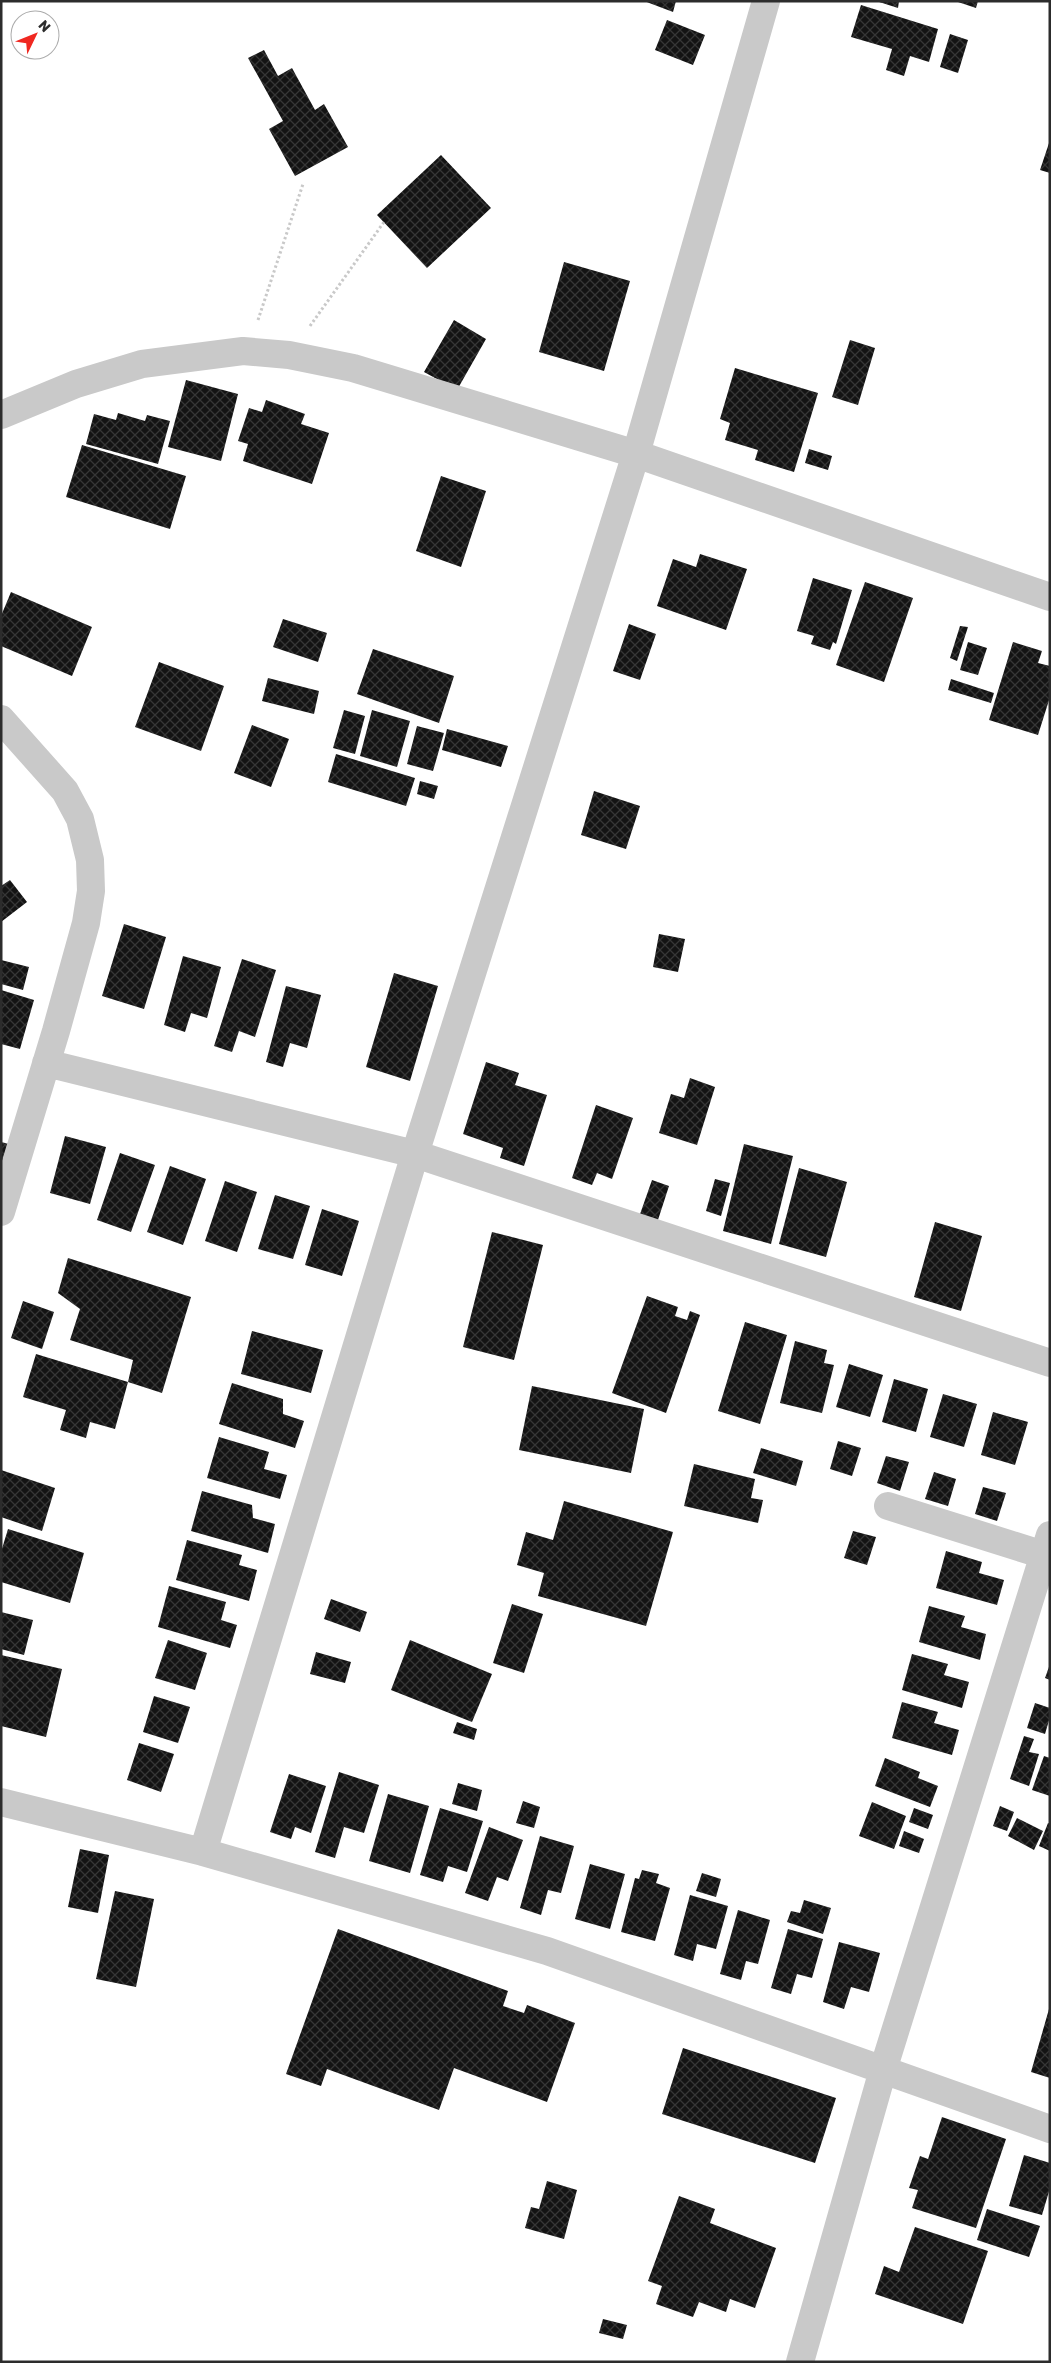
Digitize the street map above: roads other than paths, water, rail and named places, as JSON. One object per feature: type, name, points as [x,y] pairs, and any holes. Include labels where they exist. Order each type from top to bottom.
[{"type":"street","points":[[203,1852],[415,1154],[636,454],[766,1]]},
{"type":"street","points":[[1,414],[76,384],[142,364],[248,352],[289,355],[353,368],[636,454],[1050,597]]},
{"type":"street","points":[[1,720],[65,791],[80,819],[90,860],[90,891],[86,923],[1,1212]]},
{"type":"street","points":[[46,1063],[415,1154],[1050,1363]]},
{"type":"street","points":[[800,2362],[884,2070],[1047,1545],[888,1506]]},
{"type":"street","points":[[1,1802],[203,1852],[547,1952],[1050,2129]]}]
